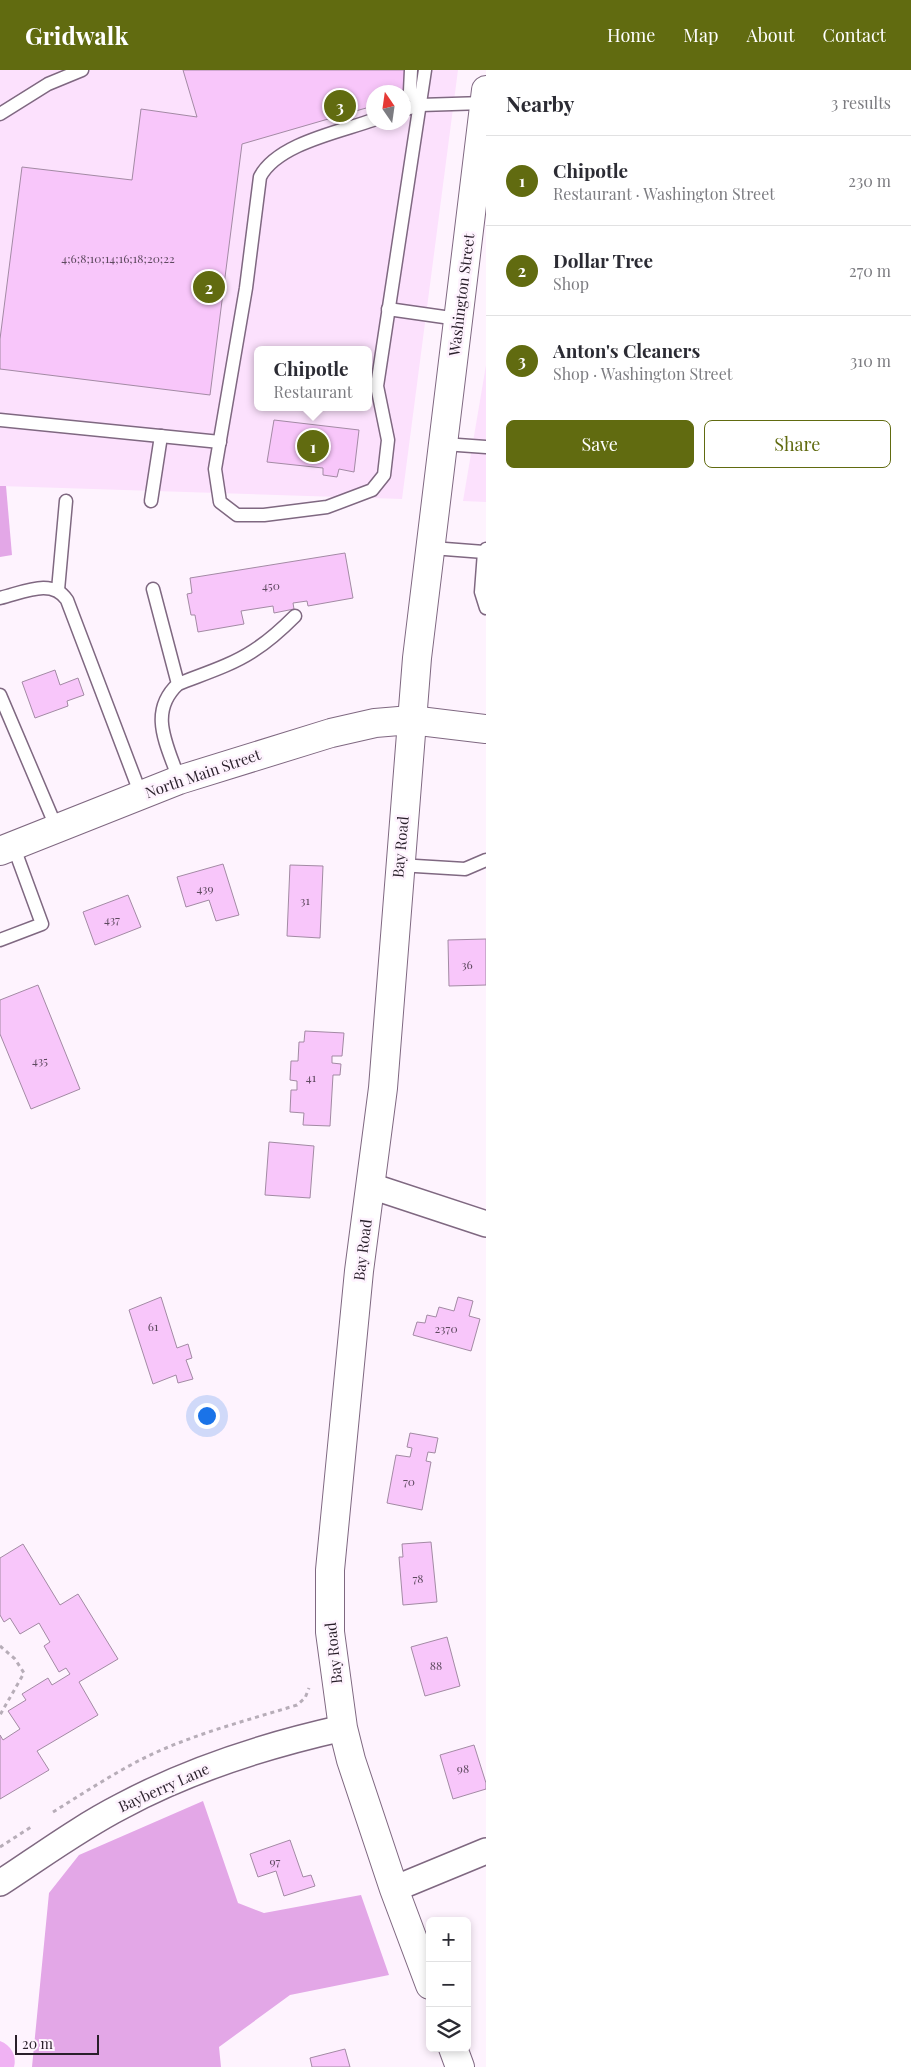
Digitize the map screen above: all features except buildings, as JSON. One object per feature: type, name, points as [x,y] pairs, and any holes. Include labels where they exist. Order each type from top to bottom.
[{"type":"main road","name":"Washington Street","points":[[437,501],[458,319],[482,167],[485,97]]},
{"type":"main road","name":"Bay Road","points":[[426,1975],[394,1889],[351,1760],[343,1728],[330,1632],[330,1570],[359,1271],[382,1088],[417,658],[437,501]]},
{"type":"main road","name":"North Main Street","points":[[6,848],[180,780],[331,733],[375,723],[411,720],[486,729]]},
{"type":"main road","points":[[454,2052],[460,2067]]},
{"type":"street","points":[[371,1186],[486,1224]]},
{"type":"street","name":"Bayberry Lane","points":[[0,1883],[121,1806],[164,1786],[231,1759],[343,1728]]},
{"type":"street","points":[[394,1889],[486,1851]]},
{"type":"lane","points":[[0,114],[48,84],[82,70]]},
{"type":"lane","points":[[411,70],[410,90],[420,104]]},
{"type":"lane","points":[[366,123],[290,148],[270,162],[260,177],[246,288],[216,469],[220,502],[237,515],[264,515],[327,507],[372,490],[384,475],[388,440],[377,386],[425,70]]},
{"type":"lane","points":[[411,107],[420,104],[485,97]]},
{"type":"lane","points":[[388,309],[458,319]]},
{"type":"lane","points":[[0,420],[220,442]]},
{"type":"lane","points":[[151,501],[161,436]]},
{"type":"lane","points":[[444,444],[486,447]]},
{"type":"lane","points":[[58,590],[66,501]]},
{"type":"lane","points":[[432,548],[485,550],[481,592],[486,608]]},
{"type":"lane","points":[[0,598],[44,587],[58,590],[67,600],[141,795]]},
{"type":"lane","points":[[153,589],[178,684]]},
{"type":"lane","points":[[180,780],[162,727],[161,717],[166,698],[178,684],[253,652],[272,638],[295,616]]},
{"type":"lane","points":[[0,695],[57,829]]},
{"type":"lane","points":[[0,940],[42,924],[6,848]]},
{"type":"lane","points":[[399,865],[465,869],[486,860]]},
{"type":"path","points":[[0,1646],[15,1659],[24,1673],[0,1715]]},
{"type":"shaded area","points":[[0,70],[458,70],[402,499],[0,486]]},
{"type":"shaded area","points":[[486,365],[486,502],[463,501],[484,377]]},
{"type":"shaded area","points":[[0,486],[6,486],[12,555],[0,557]]},
{"type":"shaded area","points":[[203,1801],[238,1903],[264,1913],[361,1895],[389,1975],[290,1995],[219,2047],[221,2067],[32,2067],[49,1893],[79,1855]]},
{"type":"shaded area","points":[[0,2041],[12,2051],[15,2059],[14,2067],[0,2067]]},
{"type":"place","name":"Anton's Cleaners","points":[[340,106]]},
{"type":"place","name":"Dollar Tree","points":[[209,287]]},
{"type":"place","name":"Chipotle","points":[[313,446]]}]
